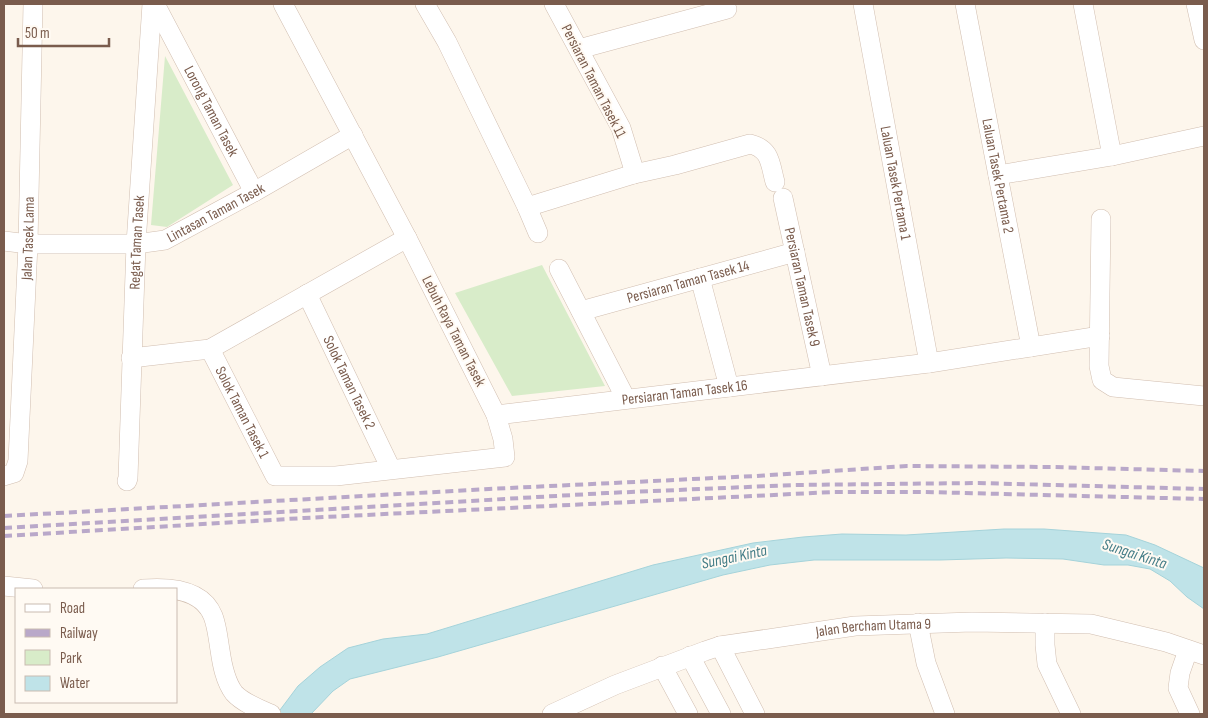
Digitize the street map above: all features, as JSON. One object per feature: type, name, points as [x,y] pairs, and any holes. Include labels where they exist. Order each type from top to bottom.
[{"type":"street","name":"Jalan Tasek Lama","points":[[9,474],[18,461],[28,244],[33,4]]},
{"type":"street","name":"Lorong Taman Tasek","points":[[153,4],[254,192]]},
{"type":"street","name":"Regat Taman Tasek","points":[[127,481],[136,244],[153,4]]},
{"type":"street","name":"Lebuh Raya Taman Tasek","points":[[275,476],[336,476],[505,457],[504,439],[496,415],[407,238],[283,4]]},
{"type":"street","points":[[425,4],[465,78],[538,232]]},
{"type":"street","name":"Persiaran Taman Tasek 11","points":[[554,4],[621,128],[634,174]]},
{"type":"street","name":"Laluan Tasek Pertama 1","points":[[864,4],[929,363]]},
{"type":"street","name":"Laluan Tasek Pertama 2","points":[[965,4],[1031,347]]},
{"type":"street","points":[[1083,4],[1112,156]]},
{"type":"street","points":[[1196,4],[1204,40]]},
{"type":"street","points":[[579,50],[727,9]]},
{"type":"street","name":"Lintasan Taman Tasek","points":[[4,242],[28,244],[136,244],[165,240],[254,192],[353,134]]},
{"type":"street","points":[[998,175],[1112,156],[1204,136]]},
{"type":"street","name":"Persiaran Taman Tasek 9","points":[[634,174],[675,165],[750,144],[760,146],[767,153],[795,252],[822,376]]},
{"type":"street","points":[[527,207],[634,174]]},
{"type":"street","points":[[1101,219],[1099,366],[1102,380],[1113,387],[1204,396]]},
{"type":"street","points":[[131,358],[210,349],[407,238]]},
{"type":"street","name":"Persiaran Taman Tasek 14","points":[[581,310],[795,252]]},
{"type":"street","points":[[559,269],[626,400]]},
{"type":"street","points":[[700,278],[729,387]]},
{"type":"street","name":"Solok Taman Tasek 2","points":[[307,294],[391,469]]},
{"type":"street","name":"Persiaran Taman Tasek 16","points":[[496,415],[929,363],[1100,336]]},
{"type":"street","name":"Solok Taman Tasek 1","points":[[210,349],[275,476]]},
{"type":"street","points":[[4,586],[23,588]]},
{"type":"street","points":[[178,589],[185,590],[200,599],[213,615],[218,632],[222,664],[227,681],[234,693],[243,700],[270,714]]},
{"type":"street","name":"Jalan Bercham Utama 9","points":[[552,714],[572,710],[615,685],[720,646],[855,626],[972,622],[1091,624],[1166,642],[1196,653]]},
{"type":"street","points":[[918,623],[926,663],[945,714]]},
{"type":"street","points":[[1045,623],[1047,664],[1071,714]]},
{"type":"street","points":[[720,646],[755,714]]},
{"type":"street","points":[[1190,714],[1178,688],[1180,673],[1196,653]]},
{"type":"street","points":[[690,656],[721,714]]},
{"type":"street","points":[[662,666],[688,714]]},
{"type":"green space","points":[[165,56],[233,185],[167,227],[151,225]]},
{"type":"green space","points":[[542,265],[605,386],[512,396],[455,293]]},
{"type":"water","name":"Sungai Kinta","points":[[1004,529],[1044,529],[1126,535],[1155,545],[1204,568],[1204,609],[1187,597],[1170,581],[1150,569],[1128,565],[1104,565],[1063,559],[1006,558],[814,560],[770,565],[723,575],[438,657],[350,679],[333,691],[311,714],[277,714],[298,686],[320,667],[348,648],[383,639],[427,634],[653,565],[753,543],[803,537],[842,534],[906,535]]},
{"type":"railway","points":[[4,516],[756,476],[907,466],[1204,471]]},
{"type":"railway","points":[[4,528],[607,493],[794,485],[978,483],[1204,489]]},
{"type":"railway","points":[[4,536],[304,518],[834,492],[925,492],[1204,499]]}]
